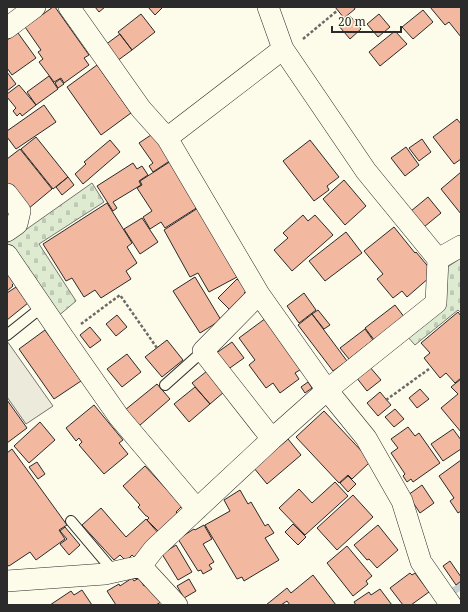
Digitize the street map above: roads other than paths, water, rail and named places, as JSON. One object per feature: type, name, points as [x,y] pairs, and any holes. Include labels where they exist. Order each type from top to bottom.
[{"type":"street","points":[[7,28],[35,7]]},
{"type":"street","points":[[69,7],[141,109],[167,138],[259,294],[328,390],[366,438],[402,501],[420,562],[452,605]]},
{"type":"street","points":[[7,581],[105,574],[141,566],[154,549],[272,439],[328,390],[436,303],[438,259],[366,171],[284,51],[268,7]]},
{"type":"street","points":[[167,138],[284,51]]},
{"type":"street","points":[[7,194],[20,211],[17,224],[7,232]]},
{"type":"street","points":[[438,259],[461,246]]},
{"type":"street","points":[[7,255],[119,417],[197,509]]},
{"type":"street","points":[[259,294],[203,351],[272,439]]},
{"type":"street","points":[[141,566],[178,605]]},
{"type":"lane","points":[[7,335],[42,307]]},
{"type":"lane","points":[[165,385],[203,351]]},
{"type":"lane","points":[[71,521],[114,572]]},
{"type":"waterway","points":[[452,592],[461,586]]}]
